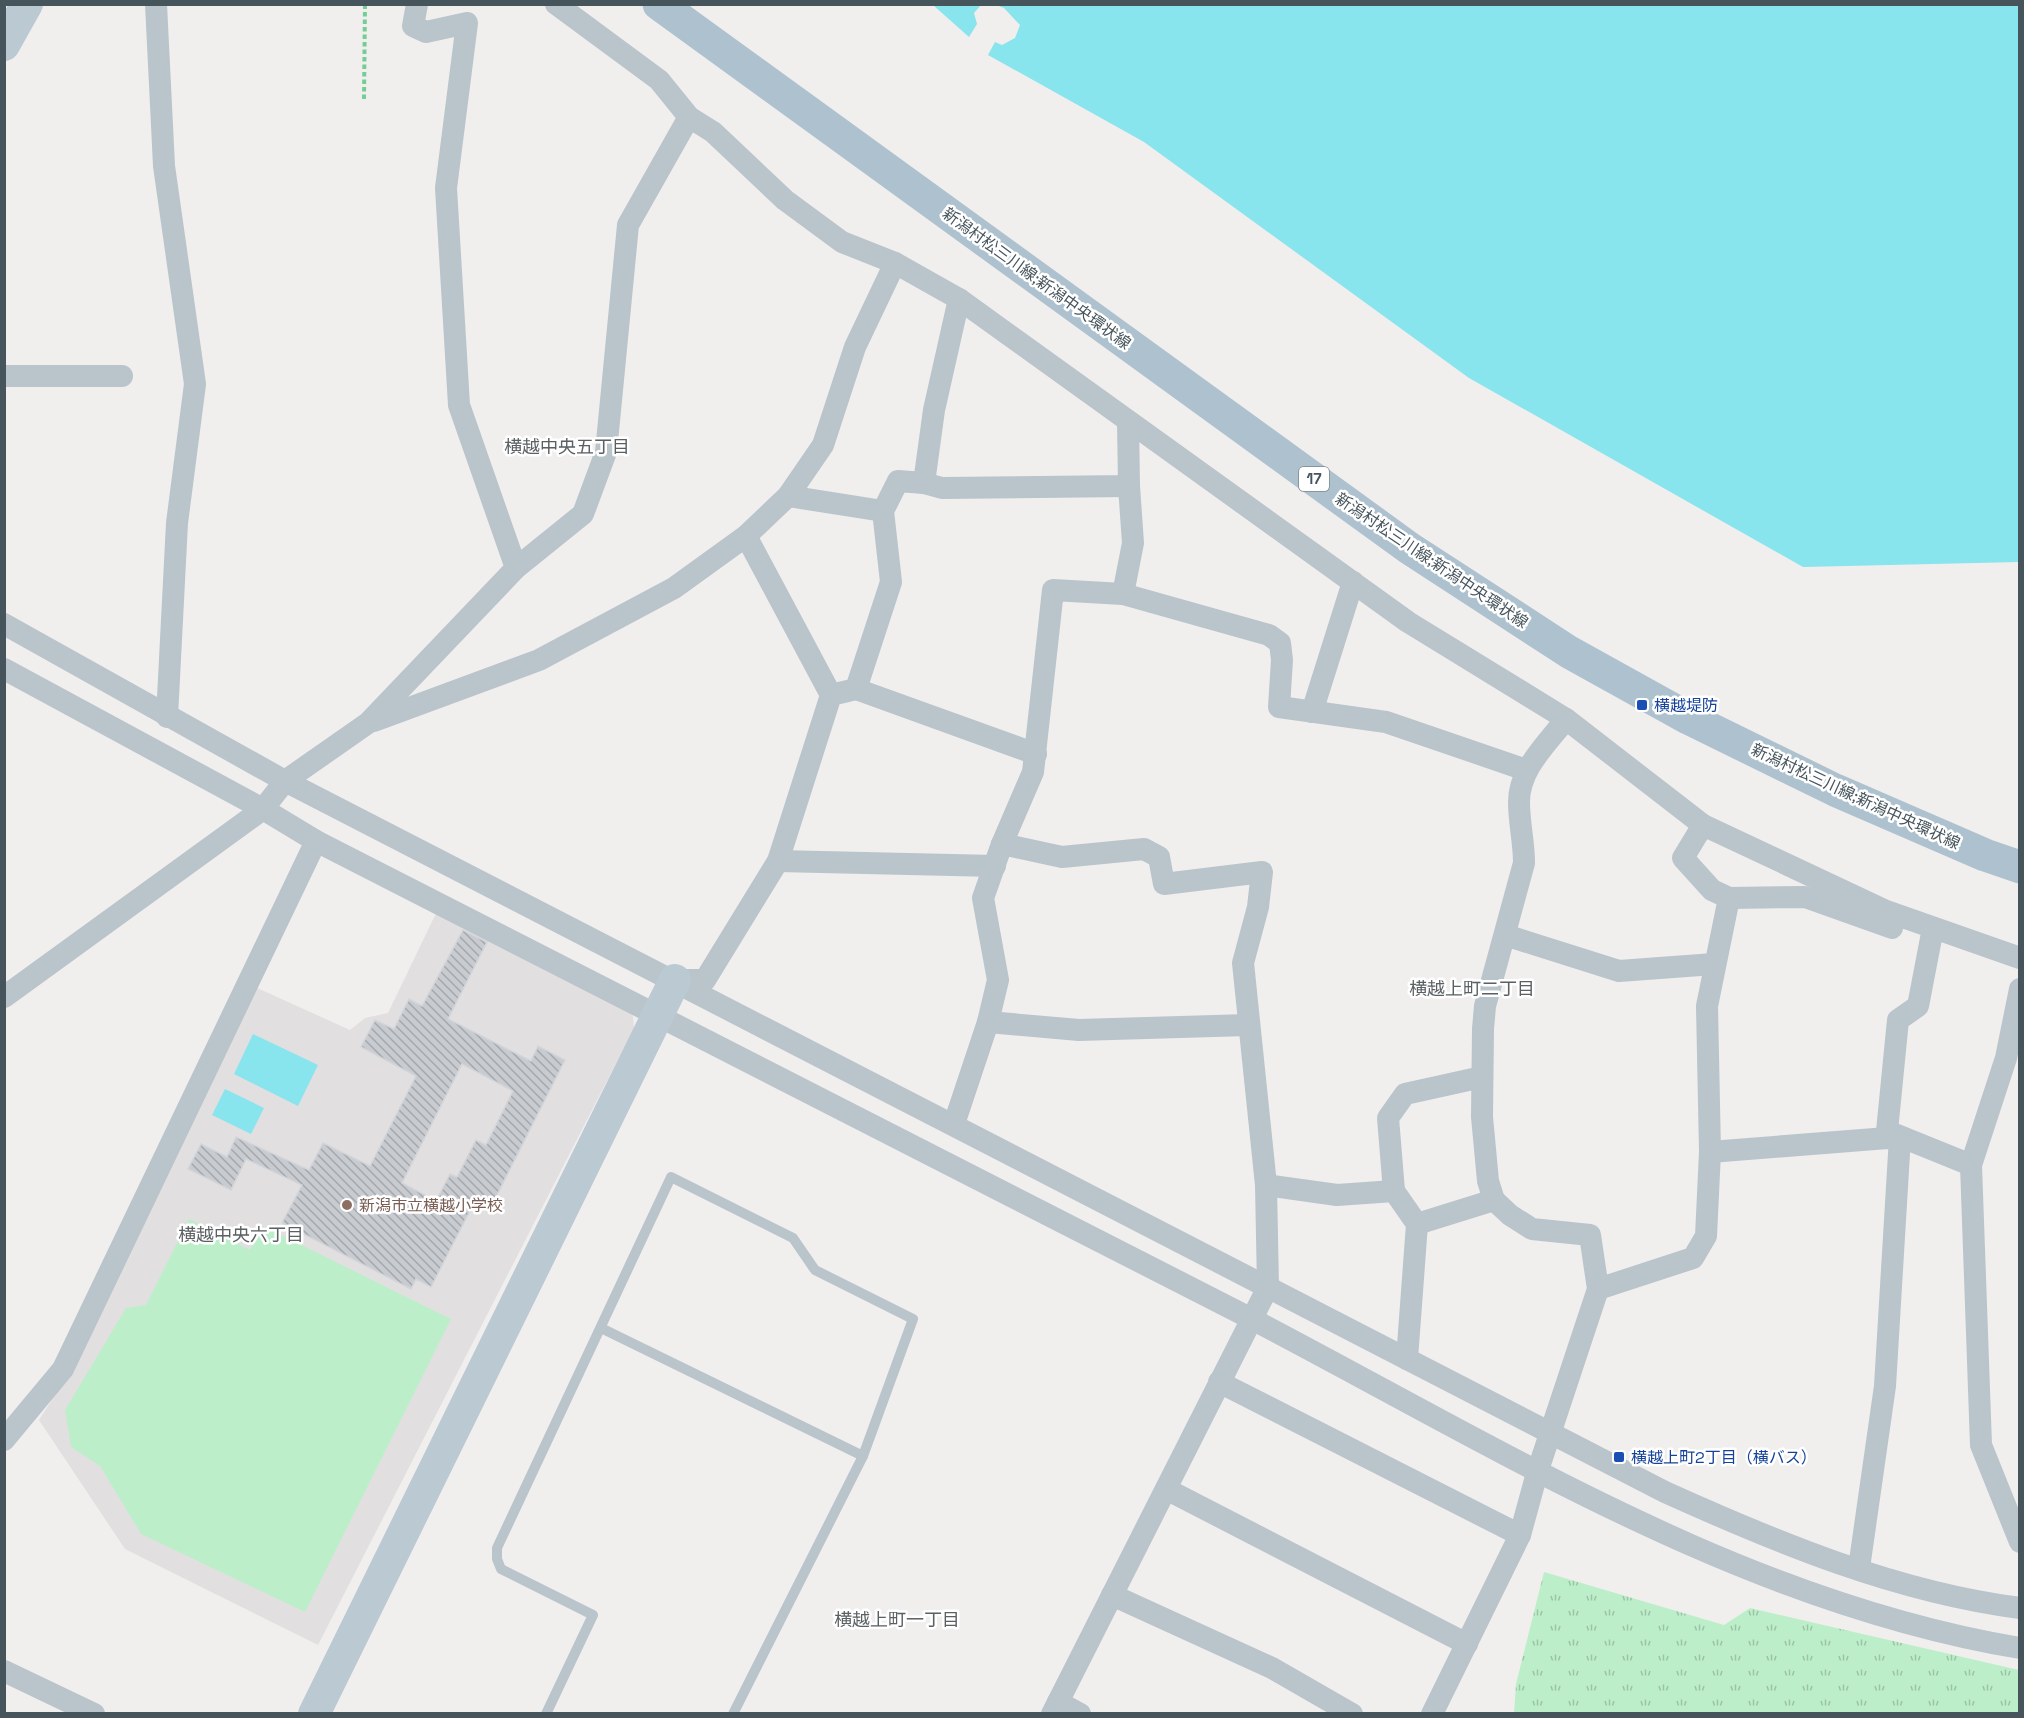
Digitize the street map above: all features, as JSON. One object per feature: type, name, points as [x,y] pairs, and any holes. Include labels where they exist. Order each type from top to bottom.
[{"type":"main road","name":"新潟村松三川線;新潟中央環状線","points":[[659,4],[1410,548],[1569,652],[1688,718],[1835,790],[1985,855],[2019,867]]},
{"type":"street","points":[[4,45],[27,4]]},
{"type":"street","points":[[156,4],[164,166],[195,384],[177,523],[167,717]]},
{"type":"street","points":[[417,4],[413,26],[426,32],[467,23],[446,188],[459,405],[516,568]]},
{"type":"street","points":[[556,4],[658,80],[689,117],[713,132],[785,200],[842,242],[895,263],[959,299],[1408,622],[1566,719],[1703,825],[1932,935]]},
{"type":"street","points":[[4,997],[263,809],[285,781],[368,723],[516,568],[582,514],[606,452],[628,225],[689,117]]},
{"type":"street","points":[[368,723],[539,660],[674,588],[746,536],[789,496],[823,445],[855,346],[895,263]]},
{"type":"street","points":[[924,483],[934,410],[959,299]]},
{"type":"street","points":[[4,376],[122,376]]},
{"type":"street","points":[[1123,594],[1133,543],[1128,422]]},
{"type":"street","points":[[855,689],[891,582],[883,511],[898,481],[924,483],[942,488],[1129,486]]},
{"type":"street","points":[[789,496],[883,511]]},
{"type":"street","points":[[675,980],[705,980],[778,861],[831,695],[746,536]]},
{"type":"street","points":[[1312,712],[1353,582]]},
{"type":"street","points":[[954,1124],[988,1022],[998,980],[983,898],[1002,844],[1033,772],[1053,590],[1123,594],[1269,635],[1280,643],[1282,660],[1279,707],[1386,722],[1526,770]]},
{"type":"street","points":[[4,624],[285,781],[1665,1492],[1743,1527],[1859,1568],[1920,1587],[1989,1604],[2019,1608]]},
{"type":"street","points":[[4,669],[263,809],[316,841],[657,1012],[1251,1319],[1537,1473],[1702,1550],[1849,1606],[1959,1638],[2019,1648]]},
{"type":"street","points":[[831,695],[855,689],[1036,753]]},
{"type":"street","points":[[1432,1713],[1521,1535],[1537,1473],[1598,1289],[1590,1235],[1532,1229],[1510,1215],[1494,1200],[1488,1180],[1482,1117],[1485,1006],[1524,863],[1524,839],[1519,804],[1521,783],[1526,770],[1566,719]]},
{"type":"street","points":[[1703,825],[1683,858],[1712,890],[1729,898],[1805,897],[2019,958]]},
{"type":"street","points":[[4,1440],[63,1369],[316,841]]},
{"type":"street","points":[[1002,844],[1062,857],[1144,849],[1159,856],[1164,884],[1262,872],[1258,907],[1243,963],[1266,1185],[1268,1287],[1055,1708],[1080,1713]]},
{"type":"street","points":[[778,861],[994,866]]},
{"type":"street","points":[[1598,1289],[1693,1258],[1706,1236],[1710,1152],[1707,1006],[1729,898]]},
{"type":"street","points":[[1505,935],[1619,971],[1714,964]]},
{"type":"street","points":[[1932,935],[1918,1006],[1898,1020],[1887,1131],[1971,1165]]},
{"type":"street","points":[[314,1713],[657,1012],[675,980]]},
{"type":"street","points":[[2019,990],[2006,1058],[1971,1165],[1981,1445],[2019,1542]]},
{"type":"street","points":[[988,1022],[1079,1030],[1248,1025]]},
{"type":"street","points":[[1407,1359],[1417,1224],[1394,1191],[1388,1118],[1405,1094],[1482,1077]]},
{"type":"street","points":[[1710,1152],[1900,1137]]},
{"type":"street","points":[[1859,1568],[1885,1386],[1900,1137]]},
{"type":"street","points":[[1266,1185],[1337,1195],[1394,1191]]},
{"type":"street","points":[[1417,1224],[1494,1200]]},
{"type":"street","points":[[1219,1382],[1521,1535]]},
{"type":"street","points":[[1166,1489],[1467,1644]]},
{"type":"street","points":[[1112,1596],[1272,1668],[1352,1713]]},
{"type":"street","points":[[4,1671],[94,1713]]},
{"type":"lane","points":[[546,1713],[593,1615],[501,1569],[497,1559],[497,1548],[671,1177],[793,1238],[815,1270],[913,1319],[863,1456],[733,1713]]},
{"type":"lane","points":[[601,1328],[863,1456]]},
{"type":"path","points":[[364,99],[365,4]]},
{"type":"shaded area","name":"新潟市立横越小学校","points":[[439,907],[632,1007],[634,1028],[318,1645],[125,1549],[39,1420],[65,1379],[255,987],[350,1030],[365,1018],[388,1013]]},
{"type":"green space","points":[[189,1219],[250,1250],[263,1226],[451,1319],[305,1612],[141,1534],[100,1466],[71,1447],[65,1410],[126,1308],[146,1305]]},
{"type":"green space","points":[[1544,1572],[1724,1625],[1750,1608],[2019,1670],[2019,1713],[1514,1713],[1516,1684]]},
{"type":"water","points":[[933,5],[981,5],[974,13],[977,24],[969,37]]},
{"type":"water","points":[[996,5],[2019,5],[2019,562],[1803,567],[1469,378],[1144,142],[988,55],[995,42],[1002,45],[1015,38],[1020,25],[1004,8]]},
{"type":"water","points":[[253,1034],[318,1065],[298,1106],[234,1074]]},
{"type":"water","points":[[225,1089],[264,1108],[251,1134],[212,1115]]},
{"type":"building","points":[[463,930],[487,942],[448,1019],[531,1061],[538,1046],[565,1060],[489,1211],[474,1203],[431,1287],[416,1279],[411,1289],[282,1223],[302,1185],[246,1159],[231,1190],[188,1169],[201,1144],[227,1157],[236,1137],[309,1170],[323,1143],[370,1166],[416,1076],[361,1047],[375,1020],[394,1029],[409,999],[422,1006]],"holes":[[[462,1064],[513,1091],[486,1145],[476,1140],[457,1177],[450,1174],[436,1201],[402,1183]]]},
{"type":"place","name":"横越堤防","points":[[1642,705]]},
{"type":"place","name":"新潟市立横越小学校","points":[[347,1205]]},
{"type":"place","name":"横越上町2丁目（横バス）","points":[[1619,1457]]},
{"type":"district","name":"横越中央五丁目","points":[[567,447]]},
{"type":"district","name":"横越上町二丁目","points":[[1472,989]]},
{"type":"district","name":"横越中央六丁目","points":[[241,1235]]},
{"type":"district","name":"横越上町一丁目","points":[[897,1620]]}]
